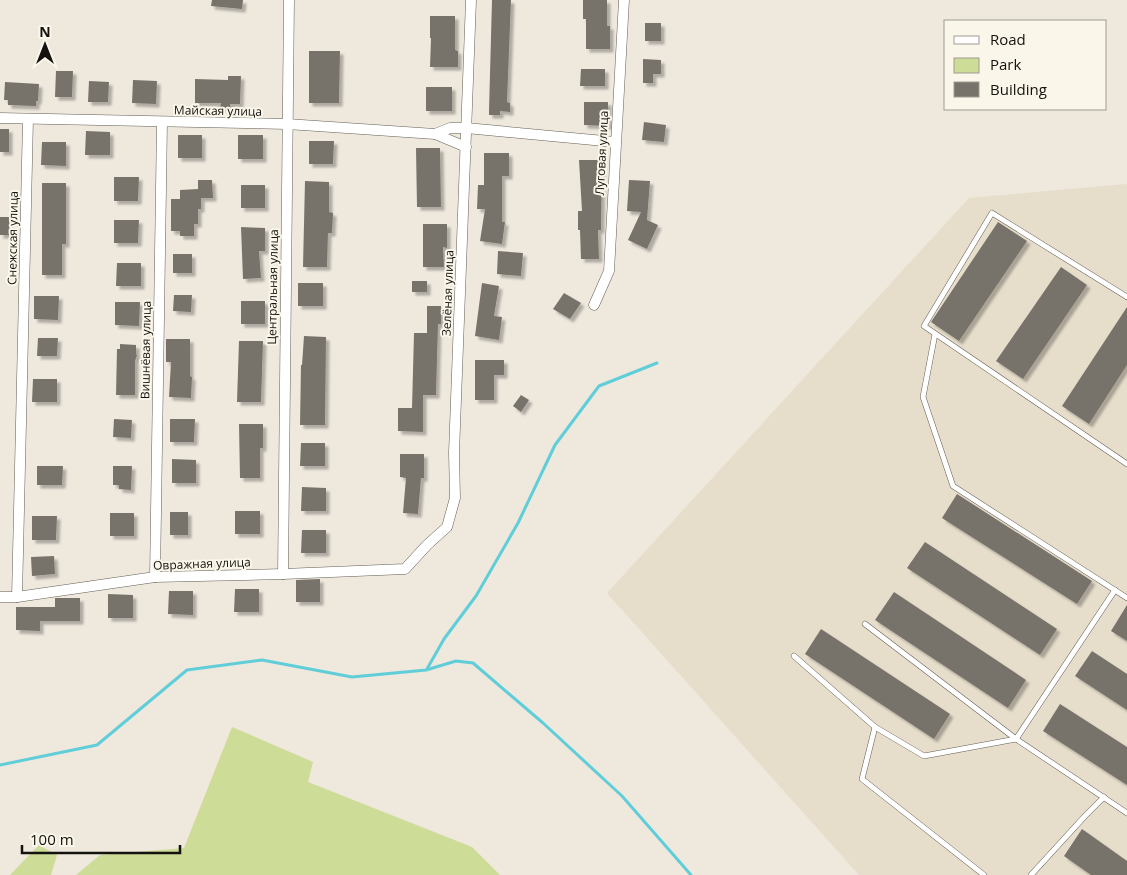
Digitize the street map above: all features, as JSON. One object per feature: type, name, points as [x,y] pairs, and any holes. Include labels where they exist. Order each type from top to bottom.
[{"type":"street","name":"Центральная улица","points":[[283,574],[289,0]]},
{"type":"street","name":"Зелёная улица","points":[[405,569],[447,527],[454,498],[454,453],[471,0]]},
{"type":"street","name":"Луговая улица","points":[[594,305],[609,271],[624,0]]},
{"type":"street","name":"Майская улица","points":[[0,118],[162,123],[287,124],[435,134]]},
{"type":"street","name":"Снежская улица","points":[[17,597],[28,119]]},
{"type":"street","name":"Вишнёвая улица","points":[[155,578],[162,123]]},
{"type":"street","points":[[435,134],[450,128],[466,128],[615,142]]},
{"type":"street","points":[[435,134],[466,147]]},
{"type":"street","name":"Овражная улица","points":[[0,597],[17,597],[155,578],[405,569]]},
{"type":"lane","points":[[1127,297],[992,213],[924,326],[1127,464]]},
{"type":"lane","points":[[935,334],[922,397],[953,486],[1127,598]]},
{"type":"lane","points":[[794,656],[875,727],[924,756],[1016,738],[1115,590]]},
{"type":"lane","points":[[865,624],[1016,738],[1127,813]]},
{"type":"lane","points":[[875,727],[862,779],[984,875]]},
{"type":"lane","points":[[1031,875],[1104,797]]},
{"type":"shaded area","points":[[1127,184],[1127,875],[859,875],[607,593],[969,198]]},
{"type":"green space","points":[[232,727],[313,762],[308,782],[472,847],[500,875],[76,875],[100,855],[184,848]]},
{"type":"green space","points":[[39,845],[57,855],[51,875],[10,875]]},
{"type":"building","points":[[212,0],[243,0],[242,9],[211,6]]},
{"type":"building","points":[[492,0],[511,0],[507,102],[510,103],[510,112],[500,111],[500,115],[489,115]]},
{"type":"building","points":[[583,0],[607,0],[607,26],[610,26],[610,49],[586,49],[586,19],[583,19]]},
{"type":"building","points":[[430,16],[455,16],[455,50],[458,51],[458,67],[430,67]]},
{"type":"building","points":[[645,23],[661,23],[661,41],[645,41]]},
{"type":"building","points":[[309,51],[340,51],[339,103],[309,103]]},
{"type":"building","points":[[643,59],[661,60],[661,74],[653,74],[653,83],[643,83]]},
{"type":"building","points":[[581,69],[605,69],[605,86],[580,86]]},
{"type":"building","points":[[56,71],[73,71],[72,97],[55,97]]},
{"type":"building","points":[[228,76],[241,76],[240,104],[230,104],[230,108],[220,108],[221,103],[195,103],[195,79],[228,80]]},
{"type":"building","points":[[133,80],[157,81],[156,104],[132,103]]},
{"type":"building","points":[[89,81],[109,82],[108,102],[88,102]]},
{"type":"building","points":[[5,82],[39,84],[36,106],[8,105],[8,100],[4,100]]},
{"type":"building","points":[[426,87],[452,87],[452,111],[426,111]]},
{"type":"building","points":[[584,102],[608,102],[608,126],[584,125]]},
{"type":"building","points":[[644,122],[666,125],[664,142],[642,140]]},
{"type":"building","points":[[0,129],[9,129],[9,152],[0,152]]},
{"type":"building","points":[[86,131],[110,132],[110,155],[85,155]]},
{"type":"building","points":[[178,135],[202,135],[202,158],[178,158]]},
{"type":"building","points":[[238,135],[263,135],[263,159],[238,159]]},
{"type":"building","points":[[309,141],[334,141],[333,164],[309,164]]},
{"type":"building","points":[[42,142],[66,142],[66,166],[41,165]]},
{"type":"building","points":[[416,148],[440,148],[441,207],[417,207]]},
{"type":"building","points":[[484,153],[509,153],[509,176],[502,176],[502,222],[505,222],[502,244],[480,241],[485,209],[477,209],[478,185],[484,185]]},
{"type":"building","points":[[579,160],[602,160],[601,230],[598,230],[599,259],[581,259],[580,230],[578,230],[578,211],[582,211]]},
{"type":"building","points":[[114,177],[139,177],[138,201],[114,201]]},
{"type":"building","points":[[198,180],[212,180],[213,198],[201,198],[201,209],[198,209],[198,224],[194,224],[194,236],[180,236],[180,231],[171,231],[171,199],[180,199],[180,190],[198,189]]},
{"type":"building","points":[[629,180],[650,181],[647,220],[658,225],[647,249],[628,240],[641,212],[627,211]]},
{"type":"building","points":[[305,181],[329,182],[329,212],[333,213],[332,233],[328,233],[327,267],[303,267]]},
{"type":"building","points":[[42,183],[66,183],[66,244],[62,244],[62,275],[42,275]]},
{"type":"building","points":[[241,185],[265,185],[265,208],[241,208]]},
{"type":"building","points":[[0,217],[9,217],[9,235],[0,235]]},
{"type":"building","points":[[114,220],[139,220],[138,243],[114,243]]},
{"type":"building","points":[[998,222],[1027,241],[959,341],[931,322]]},
{"type":"building","points":[[423,224],[447,224],[447,248],[443,247],[444,267],[423,267]]},
{"type":"building","points":[[241,227],[265,228],[265,251],[259,251],[261,278],[243,279]]},
{"type":"building","points":[[498,251],[523,253],[521,276],[497,274]]},
{"type":"building","points":[[173,254],[192,254],[192,273],[173,273]]},
{"type":"building","points":[[117,263],[141,263],[141,286],[116,286]]},
{"type":"building","points":[[1061,267],[1087,285],[1023,379],[996,361]]},
{"type":"building","points":[[412,281],[427,281],[427,292],[412,292]]},
{"type":"building","points":[[298,283],[323,283],[323,306],[298,306]]},
{"type":"building","points":[[482,283],[499,286],[494,316],[502,317],[499,340],[475,336]]},
{"type":"building","points":[[564,293],[581,303],[570,319],[553,309]]},
{"type":"building","points":[[174,295],[192,295],[191,312],[173,311]]},
{"type":"building","points":[[34,296],[59,296],[58,320],[34,319]]},
{"type":"building","points":[[241,301],[265,301],[265,324],[241,324]]},
{"type":"building","points":[[115,302],[140,302],[139,326],[115,325]]},
{"type":"building","points":[[427,306],[441,306],[441,324],[438,324],[436,395],[423,395],[423,432],[398,431],[398,408],[412,408],[414,333],[427,333]]},
{"type":"building","points":[[1127,307],[1127,365],[1089,424],[1062,406]]},
{"type":"building","points":[[304,336],[326,337],[325,425],[300,425],[301,365]]},
{"type":"building","points":[[38,338],[58,338],[57,356],[37,356]]},
{"type":"building","points":[[166,339],[190,339],[191,398],[169,397],[171,362],[166,362]]},
{"type":"building","points":[[239,341],[263,341],[261,402],[237,402]]},
{"type":"building","points":[[120,344],[136,345],[135,395],[116,395],[117,349],[120,349]]},
{"type":"building","points":[[475,360],[504,360],[504,375],[494,375],[494,400],[475,400]]},
{"type":"building","points":[[33,379],[57,379],[57,402],[32,402]]},
{"type":"building","points":[[521,395],[529,400],[521,412],[513,406]]},
{"type":"building","points":[[114,419],[132,420],[131,438],[113,437]]},
{"type":"building","points":[[170,419],[195,419],[194,442],[170,442]]},
{"type":"building","points":[[239,424],[263,424],[263,448],[260,448],[260,478],[240,478]]},
{"type":"building","points":[[301,443],[325,443],[325,466],[300,466]]},
{"type":"building","points":[[400,454],[424,454],[424,478],[421,478],[418,514],[403,513],[406,478],[400,477]]},
{"type":"building","points":[[172,459],[196,460],[196,483],[172,483]]},
{"type":"building","points":[[37,466],[63,466],[62,485],[37,485]]},
{"type":"building","points":[[113,466],[132,466],[131,490],[119,489],[119,485],[113,485]]},
{"type":"building","points":[[302,487],[326,488],[326,511],[301,511]]},
{"type":"building","points":[[957,494],[1092,581],[1077,604],[942,518]]},
{"type":"building","points":[[235,511],[260,511],[260,534],[235,534]]},
{"type":"building","points":[[170,512],[188,512],[188,535],[170,535]]},
{"type":"building","points":[[110,513],[134,513],[134,536],[110,536]]},
{"type":"building","points":[[32,516],[57,516],[56,540],[32,540]]},
{"type":"building","points":[[302,530],[326,530],[326,553],[301,553]]},
{"type":"building","points":[[925,542],[1057,629],[1040,655],[907,568]]},
{"type":"building","points":[[54,556],[55,574],[32,576],[31,557]]},
{"type":"building","points":[[320,579],[320,602],[296,602],[296,580]]},
{"type":"building","points":[[235,589],[259,589],[259,612],[234,612]]},
{"type":"building","points":[[169,591],[193,591],[193,615],[168,614]]},
{"type":"building","points":[[894,592],[1026,680],[1008,708],[875,620]]},
{"type":"building","points":[[108,594],[133,595],[133,618],[108,618]]},
{"type":"building","points":[[55,598],[80,598],[80,621],[40,621],[40,631],[16,630],[16,607],[55,607]]},
{"type":"building","points":[[1127,605],[1127,641],[1111,631]]},
{"type":"building","points":[[821,629],[950,714],[934,739],[805,654]]},
{"type":"building","points":[[1092,651],[1127,674],[1127,710],[1075,676]]},
{"type":"building","points":[[1060,704],[1127,747],[1127,785],[1043,731]]},
{"type":"building","points":[[1082,829],[1127,861],[1127,875],[1091,875],[1064,856]]},
{"type":"waterway","points":[[427,669],[444,639],[476,596],[518,523],[555,445],[599,386],[657,363]]},
{"type":"waterway","points":[[0,765],[97,745],[187,670],[262,660],[352,677],[426,670],[456,661],[473,663],[543,723],[622,796],[691,875]]}]
